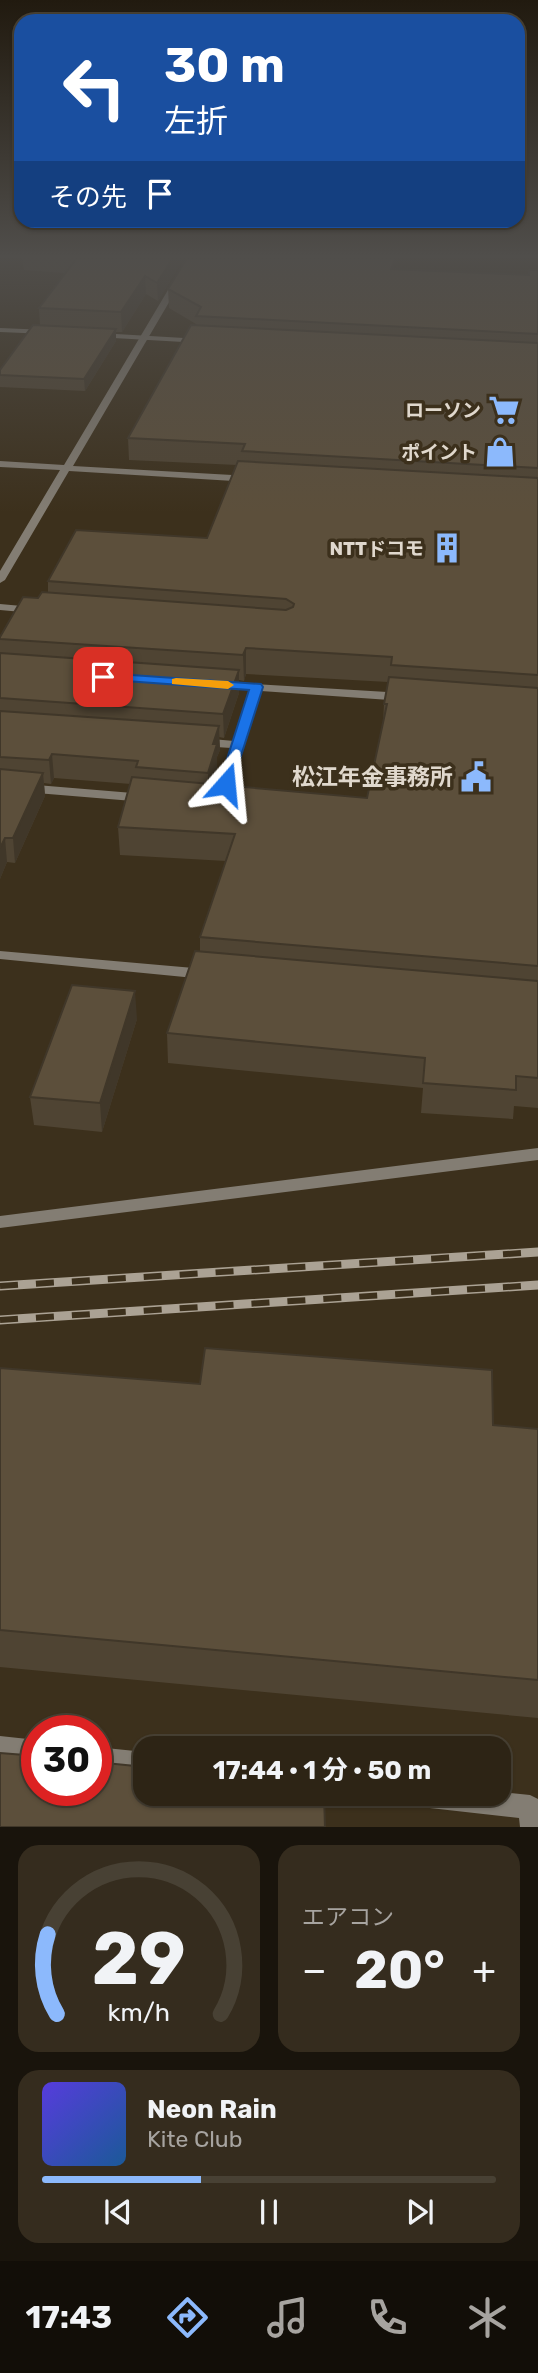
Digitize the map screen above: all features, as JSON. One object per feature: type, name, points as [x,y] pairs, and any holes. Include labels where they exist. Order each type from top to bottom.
[{"type":"street","points":[[0,580],[139,343]]},
{"type":"street","points":[[0,464],[260,480]]},
{"type":"street","points":[[0,607],[41,610]]},
{"type":"street","points":[[202,683],[417,698]]},
{"type":"street","points":[[206,803],[219,804],[257,687]]},
{"type":"street","points":[[185,741],[238,745]]},
{"type":"street","points":[[0,786],[165,799]]},
{"type":"street","points":[[0,956],[221,975]]},
{"type":"street","points":[[0,1222],[538,1154]]},
{"type":"street","points":[[0,1747],[21,1749]]},
{"type":"street","points":[[112,1760],[133,1762]]},
{"type":"street","points":[[511,1805],[530,1807],[532,1827]]},
{"type":"building","points":[[20,343],[107,343],[84,379],[0,375],[0,370]]},
{"type":"building","points":[[181,343],[538,343],[538,468],[242,451],[245,444],[128,438]]},
{"type":"building","points":[[238,461],[538,478],[538,675],[391,665],[392,657],[246,648],[243,655],[0,639],[23,597],[38,598],[42,592],[286,610],[293,607],[294,604],[286,599],[48,581],[76,530],[207,538]]},
{"type":"building","points":[[0,653],[239,670],[223,714],[0,698]]},
{"type":"building","points":[[389,677],[538,688],[538,966],[200,937],[235,834],[118,827],[132,777],[367,798],[387,704],[384,704]]},
{"type":"building","points":[[0,711],[219,726],[213,744],[217,744],[208,773],[136,767],[138,761],[52,754],[49,760],[0,757]]},
{"type":"building","points":[[0,769],[43,773],[13,838],[5,838],[0,848]]},
{"type":"building","points":[[195,951],[538,981],[538,1078],[516,1076],[516,1090],[423,1083],[425,1058],[167,1033]]},
{"type":"building","points":[[72,985],[135,991],[100,1103],[30,1097]]},
{"type":"building","points":[[205,1348],[492,1370],[493,1425],[538,1429],[538,1680],[0,1630],[0,1368],[200,1384]]},
{"type":"building","points":[[0,1753],[21,1755],[21,1806],[112,1806],[112,1764],[133,1766],[133,1806],[324,1806],[325,1827],[0,1827]]},
{"type":"railway","points":[[0,1286],[538,1252]]},
{"type":"railway","points":[[0,1320],[538,1285]]},
{"type":"slow traffic","points":[[176,682],[228,685]]},
{"type":"place","name":"ローソン","points":[[504,410]]},
{"type":"place","name":"ポイント","points":[[500,452]]},
{"type":"place","name":"NTTドコモ","points":[[447,548]]},
{"type":"place","name":"松江年金事務所","points":[[476,777]]},
{"type":"route","points":[[103,677],[257,687],[226,784]]}]
